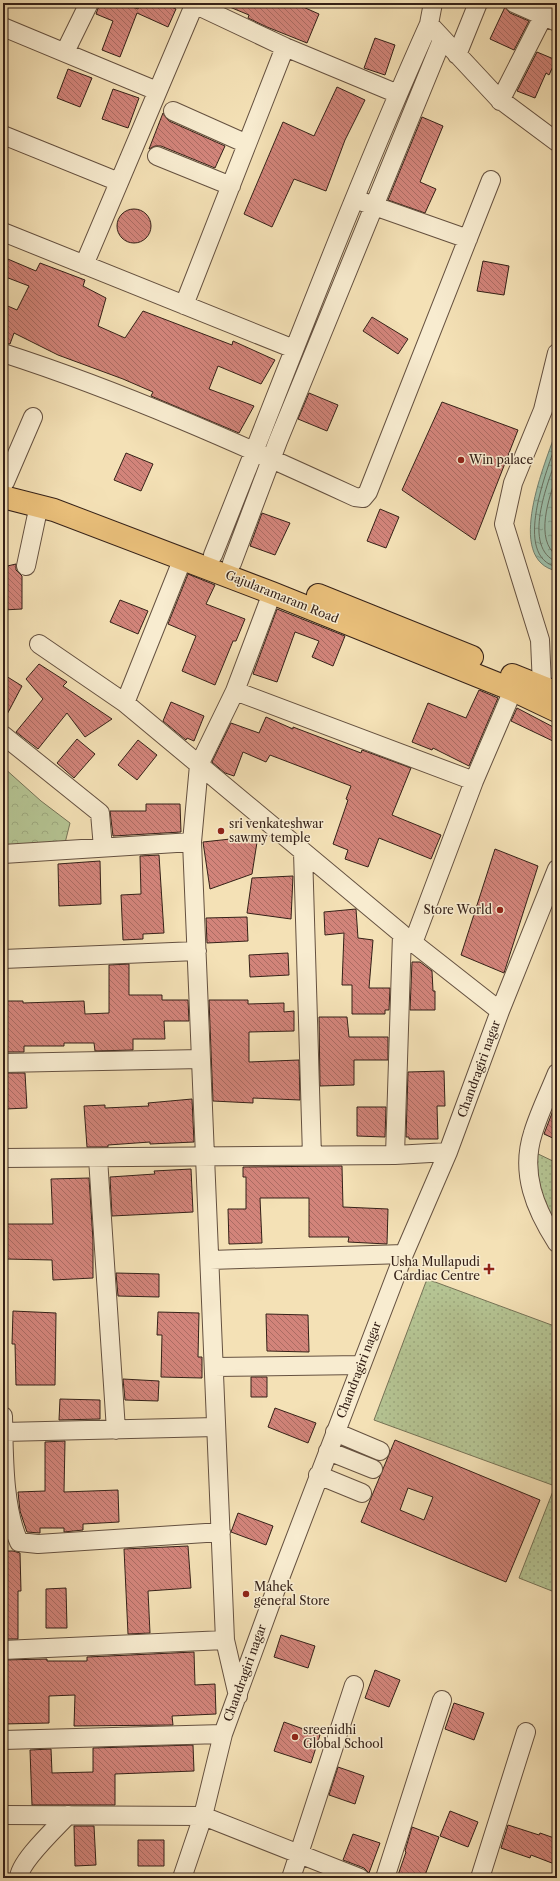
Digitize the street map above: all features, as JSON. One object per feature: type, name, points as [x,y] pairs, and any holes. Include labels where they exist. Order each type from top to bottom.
[{"type":"main road","name":"Gajularamaram Road","points":[[4,487],[51,494],[82,504],[401,628],[549,690]]},
{"type":"main road","name":"Gajularamaram Road","points":[[4,487],[39,506],[182,558],[272,593],[513,690],[557,711]]},
{"type":"street","points":[[65,52],[88,3]]},
{"type":"street","points":[[223,559],[254,452],[355,199],[398,94],[429,24],[433,3]]},
{"type":"street","points":[[457,55],[478,3]]},
{"type":"street","points":[[500,101],[551,14],[514,3]]},
{"type":"street","points":[[84,265],[194,4],[285,47],[398,94]]},
{"type":"street","points":[[429,24],[442,40],[500,101],[556,138]]},
{"type":"street","points":[[3,27],[157,91]]},
{"type":"street","points":[[223,559],[271,459],[442,40]]},
{"type":"street","points":[[184,305],[285,47]]},
{"type":"street","points":[[173,111],[247,144]]},
{"type":"street","points":[[3,135],[119,182]]},
{"type":"street","points":[[157,156],[231,186]]},
{"type":"street","points":[[3,353],[59,371],[132,399],[355,497],[364,498],[368,492],[491,180]]},
{"type":"street","points":[[355,199],[374,207],[468,239]]},
{"type":"street","points":[[3,232],[294,349]]},
{"type":"street","points":[[549,690],[540,640],[504,524],[513,483],[542,410],[557,353]]},
{"type":"street","points":[[4,487],[33,417]]},
{"type":"street","points":[[26,566],[39,506]]},
{"type":"street","points":[[125,703],[182,558]]},
{"type":"street","points":[[238,1696],[225,1640],[192,842],[199,765],[235,691],[272,593]]},
{"type":"street","points":[[39,644],[125,703],[408,939],[500,1011]]},
{"type":"street","points":[[395,1155],[408,939],[513,690]]},
{"type":"street","points":[[235,691],[474,781]]},
{"type":"street","points":[[3,735],[100,814],[103,848]]},
{"type":"street","points":[[3,854],[192,842]]},
{"type":"street","points":[[303,852],[312,1156]]},
{"type":"street","name":"Chandragiri nagar","points":[[182,1878],[202,1816],[222,1734],[238,1696],[318,1475],[404,1254],[448,1152],[500,1011],[553,890],[557,869]]},
{"type":"street","points":[[3,959],[197,951]]},
{"type":"street","points":[[3,1063],[201,1059]]},
{"type":"street","points":[[557,1073],[532,1133],[527,1168],[532,1193],[542,1220],[557,1243]]},
{"type":"street","points":[[3,1158],[395,1155],[448,1152]]},
{"type":"street","points":[[98,1158],[116,1430]]},
{"type":"street","points":[[210,1260],[404,1254]]},
{"type":"street","points":[[214,1367],[361,1365]]},
{"type":"street","points":[[3,1416],[5,1487],[13,1529],[19,1542],[38,1544],[221,1532]]},
{"type":"street","points":[[3,1432],[216,1427]]},
{"type":"street","points":[[335,1432],[380,1450]]},
{"type":"street","points":[[328,1451],[374,1469]]},
{"type":"street","points":[[318,1475],[362,1493]]},
{"type":"street","points":[[3,1650],[225,1640]]},
{"type":"street","points":[[291,1878],[354,1685]]},
{"type":"street","points":[[385,1878],[442,1700]]},
{"type":"street","points":[[480,1878],[526,1732]]},
{"type":"street","points":[[3,1740],[222,1734]]},
{"type":"street","points":[[3,1815],[202,1816],[360,1878]]},
{"type":"street","points":[[20,1878],[20,1870],[68,1815]]},
{"type":"green space","points":[[3,767],[41,801],[70,823],[65,843],[3,848]]},
{"type":"green space","points":[[534,1152],[557,1163],[557,1230],[536,1186]]},
{"type":"green space","points":[[427,1279],[557,1327],[557,1593],[519,1578],[555,1486],[374,1420]]},
{"type":"water","points":[[557,429],[557,571],[541,563],[533,549],[530,530],[538,485]]},
{"type":"building","points":[[100,3],[122,3],[138,9],[141,3],[162,3],[176,9],[168,27],[137,13],[120,57],[102,50],[113,21],[96,14]]},
{"type":"building","points":[[220,3],[294,3],[319,14],[307,43],[267,27],[248,18],[249,15]]},
{"type":"building","points":[[505,7],[510,13],[529,21],[514,50],[490,39]]},
{"type":"building","points":[[375,38],[395,45],[385,75],[364,68]]},
{"type":"building","points":[[537,52],[556,60],[549,75],[546,73],[535,98],[517,91]]},
{"type":"building","points":[[68,69],[92,78],[80,107],[57,98]]},
{"type":"building","points":[[337,87],[365,100],[345,140],[326,191],[294,179],[272,227],[244,214],[283,122],[314,136]]},
{"type":"building","points":[[113,89],[139,98],[128,128],[102,119]]},
{"type":"building","points":[[163,113],[169,121],[225,146],[215,168],[161,146],[155,146],[149,149]]},
{"type":"building","points":[[422,117],[443,126],[420,182],[436,189],[425,213],[388,200]]},
{"type":"building","points":[[134,209],[146,214],[151,226],[146,238],[134,243],[122,238],[117,226],[122,214]]},
{"type":"building","points":[[3,257],[36,271],[40,263],[85,280],[83,286],[106,298],[98,326],[125,338],[143,311],[232,345],[233,341],[275,360],[261,384],[218,366],[209,389],[254,406],[239,433],[151,396],[153,392],[123,379],[58,355],[14,333],[10,344],[3,343],[3,304],[17,310],[29,286],[3,276]]},
{"type":"building","points":[[483,261],[509,266],[504,295],[477,291]]},
{"type":"building","points":[[372,317],[408,339],[398,354],[363,331]]},
{"type":"building","points":[[309,393],[338,405],[327,431],[298,419]]},
{"type":"building","name":"Win palace","points":[[442,402],[518,430],[475,540],[402,490]]},
{"type":"building","points":[[126,453],[153,464],[141,491],[114,480]]},
{"type":"building","points":[[380,509],[399,517],[386,548],[367,541]]},
{"type":"building","points":[[262,513],[290,523],[275,555],[250,546]]},
{"type":"building","points":[[16,564],[16,570],[22,576],[22,609],[3,610],[3,567]]},
{"type":"building","points":[[188,574],[215,585],[206,604],[245,619],[236,641],[233,641],[215,685],[182,671],[196,636],[168,624]]},
{"type":"building","points":[[120,600],[148,611],[138,634],[110,622]]},
{"type":"building","points":[[277,609],[345,636],[333,666],[312,657],[319,641],[295,632],[277,682],[253,674]]},
{"type":"building","points":[[39,664],[67,682],[63,686],[112,719],[85,737],[67,713],[38,749],[16,732],[43,699],[26,679]]},
{"type":"building","points":[[6,676],[22,686],[3,722],[3,685]]},
{"type":"building","points":[[479,690],[498,698],[469,766],[433,748],[432,750],[412,742],[428,703],[466,718]]},
{"type":"building","points":[[171,702],[204,716],[194,741],[187,738],[186,740],[163,721]]},
{"type":"building","points":[[517,708],[557,729],[557,743],[511,721]]},
{"type":"building","points":[[266,717],[293,729],[293,727],[361,753],[362,750],[411,768],[392,815],[441,835],[431,859],[379,838],[368,867],[345,859],[348,850],[333,844],[348,800],[346,799],[351,786],[270,755],[266,762],[243,752],[234,776],[225,773],[212,762],[231,723],[259,733]]},
{"type":"building","points":[[77,739],[95,754],[74,778],[57,763]]},
{"type":"building","points":[[138,740],[157,755],[137,780],[118,765]]},
{"type":"building","points":[[146,804],[180,804],[181,832],[113,836],[110,811],[146,811]]},
{"type":"building","points":[[258,836],[252,874],[210,889],[203,842]]},
{"type":"building","name":"Store World","points":[[495,849],[538,866],[504,973],[461,955]]},
{"type":"building","points":[[159,855],[164,933],[143,934],[143,939],[123,940],[121,895],[141,894],[140,856]]},
{"type":"building","points":[[100,861],[101,904],[59,906],[58,864]]},
{"type":"building","points":[[293,876],[291,919],[247,913],[252,878]]},
{"type":"building","points":[[356,909],[358,938],[373,940],[369,988],[390,988],[389,1010],[385,1010],[385,1014],[352,1014],[352,985],[342,985],[344,933],[325,935],[324,912]]},
{"type":"building","points":[[247,917],[248,941],[207,943],[206,918]]},
{"type":"building","points":[[288,953],[289,975],[250,977],[249,955]]},
{"type":"building","points":[[412,962],[420,962],[432,971],[433,991],[435,991],[435,1010],[410,1010]]},
{"type":"building","points":[[129,964],[129,995],[162,995],[162,1000],[188,1000],[189,1021],[164,1021],[165,1039],[133,1039],[133,1050],[95,1051],[94,1043],[64,1043],[64,1046],[24,1046],[24,1052],[3,1052],[3,1001],[23,1001],[23,1003],[84,1001],[85,1014],[109,1013],[109,965]]},
{"type":"building","points":[[209,1000],[248,1000],[248,1004],[284,1003],[284,1012],[294,1011],[294,1031],[249,1032],[249,1062],[299,1060],[300,1100],[253,1098],[253,1103],[213,1101]]},
{"type":"building","points":[[319,1017],[347,1017],[349,1037],[388,1037],[388,1060],[354,1060],[354,1085],[320,1086]]},
{"type":"building","points":[[444,1071],[445,1106],[437,1106],[438,1139],[409,1139],[409,1137],[406,1137],[408,1072]]},
{"type":"building","points":[[4,1073],[25,1073],[27,1108],[6,1109]]},
{"type":"building","points":[[192,1099],[194,1142],[150,1144],[150,1142],[108,1145],[108,1147],[87,1147],[84,1106],[105,1105],[105,1108],[149,1106],[148,1103]]},
{"type":"building","points":[[557,1100],[557,1140],[544,1134]]},
{"type":"building","points":[[357,1107],[386,1107],[385,1137],[357,1136]]},
{"type":"building","points":[[342,1166],[343,1207],[388,1209],[387,1244],[348,1242],[349,1237],[309,1237],[309,1198],[260,1198],[262,1243],[229,1244],[228,1209],[246,1209],[246,1177],[243,1177],[243,1167]]},
{"type":"building","points":[[191,1169],[193,1212],[112,1216],[110,1177],[155,1174],[154,1171]]},
{"type":"building","points":[[89,1178],[93,1240],[93,1278],[53,1280],[52,1260],[6,1259],[5,1224],[53,1224],[51,1179]]},
{"type":"building","points":[[116,1273],[159,1274],[159,1297],[118,1296]]},
{"type":"building","points":[[13,1311],[56,1313],[55,1385],[16,1385],[15,1344],[12,1344]]},
{"type":"building","points":[[158,1312],[199,1313],[198,1357],[202,1357],[202,1378],[161,1377],[162,1335],[157,1335]]},
{"type":"building","points":[[266,1314],[308,1315],[309,1352],[267,1351]]},
{"type":"building","points":[[251,1377],[267,1377],[267,1397],[251,1397]]},
{"type":"building","points":[[123,1379],[159,1381],[158,1401],[125,1400]]},
{"type":"building","points":[[60,1399],[100,1400],[100,1419],[59,1420]]},
{"type":"building","points":[[275,1408],[316,1423],[308,1443],[268,1427]]},
{"type":"building","points":[[395,1440],[540,1500],[506,1582],[361,1522]],"holes":[[[408,1488],[433,1497],[424,1520],[400,1510]]]},
{"type":"building","points":[[65,1441],[64,1492],[118,1490],[119,1522],[83,1524],[83,1530],[64,1532],[64,1528],[40,1528],[40,1533],[27,1532],[20,1511],[18,1492],[45,1491],[45,1442]]},
{"type":"building","points":[[238,1513],[273,1526],[266,1545],[231,1532]]},
{"type":"building","points":[[188,1546],[191,1588],[148,1591],[150,1633],[128,1634],[124,1549]]},
{"type":"building","points":[[3,1551],[20,1553],[21,1591],[18,1591],[18,1639],[3,1639]]},
{"type":"building","points":[[66,1588],[67,1628],[46,1628],[46,1589]]},
{"type":"building","points":[[281,1635],[315,1646],[308,1668],[274,1657]]},
{"type":"building","points":[[194,1652],[195,1685],[215,1684],[216,1714],[172,1716],[173,1725],[74,1726],[75,1695],[49,1696],[49,1723],[3,1724],[3,1660],[47,1659],[47,1661],[87,1661],[87,1657]]},
{"type":"building","points":[[375,1670],[400,1680],[389,1707],[365,1698]]},
{"type":"building","points":[[454,1703],[484,1713],[474,1740],[445,1729]]},
{"type":"building","points":[[284,1722],[320,1735],[311,1763],[274,1751]]},
{"type":"building","points":[[193,1745],[194,1771],[115,1774],[115,1805],[32,1805],[30,1750],[51,1749],[52,1773],[93,1772],[93,1748]]},
{"type":"building","points":[[338,1767],[364,1776],[355,1804],[329,1795]]},
{"type":"building","points":[[450,1811],[478,1822],[468,1847],[440,1836]]},
{"type":"building","points":[[508,1825],[557,1839],[557,1865],[531,1855],[530,1858],[501,1848]]},
{"type":"building","points":[[74,1826],[94,1826],[96,1865],[75,1866]]},
{"type":"building","points":[[412,1827],[439,1837],[424,1878],[397,1878],[406,1852],[405,1851]]},
{"type":"building","points":[[353,1834],[380,1843],[369,1873],[364,1868],[343,1860]]},
{"type":"building","points":[[138,1840],[164,1840],[164,1866],[138,1866]]},
{"type":"place","name":"Win palace","points":[[461,460]]},
{"type":"place","name":"sri venkateshwar sawmy temple","points":[[221,831]]},
{"type":"place","name":"Store World","points":[[500,910]]},
{"type":"place","name":"Usha Mullapudi Cardiac Centre","points":[[489,1269]]},
{"type":"place","name":"Mahek general Store","points":[[246,1594]]},
{"type":"place","name":"sreenidhi Global School","points":[[295,1737]]}]
